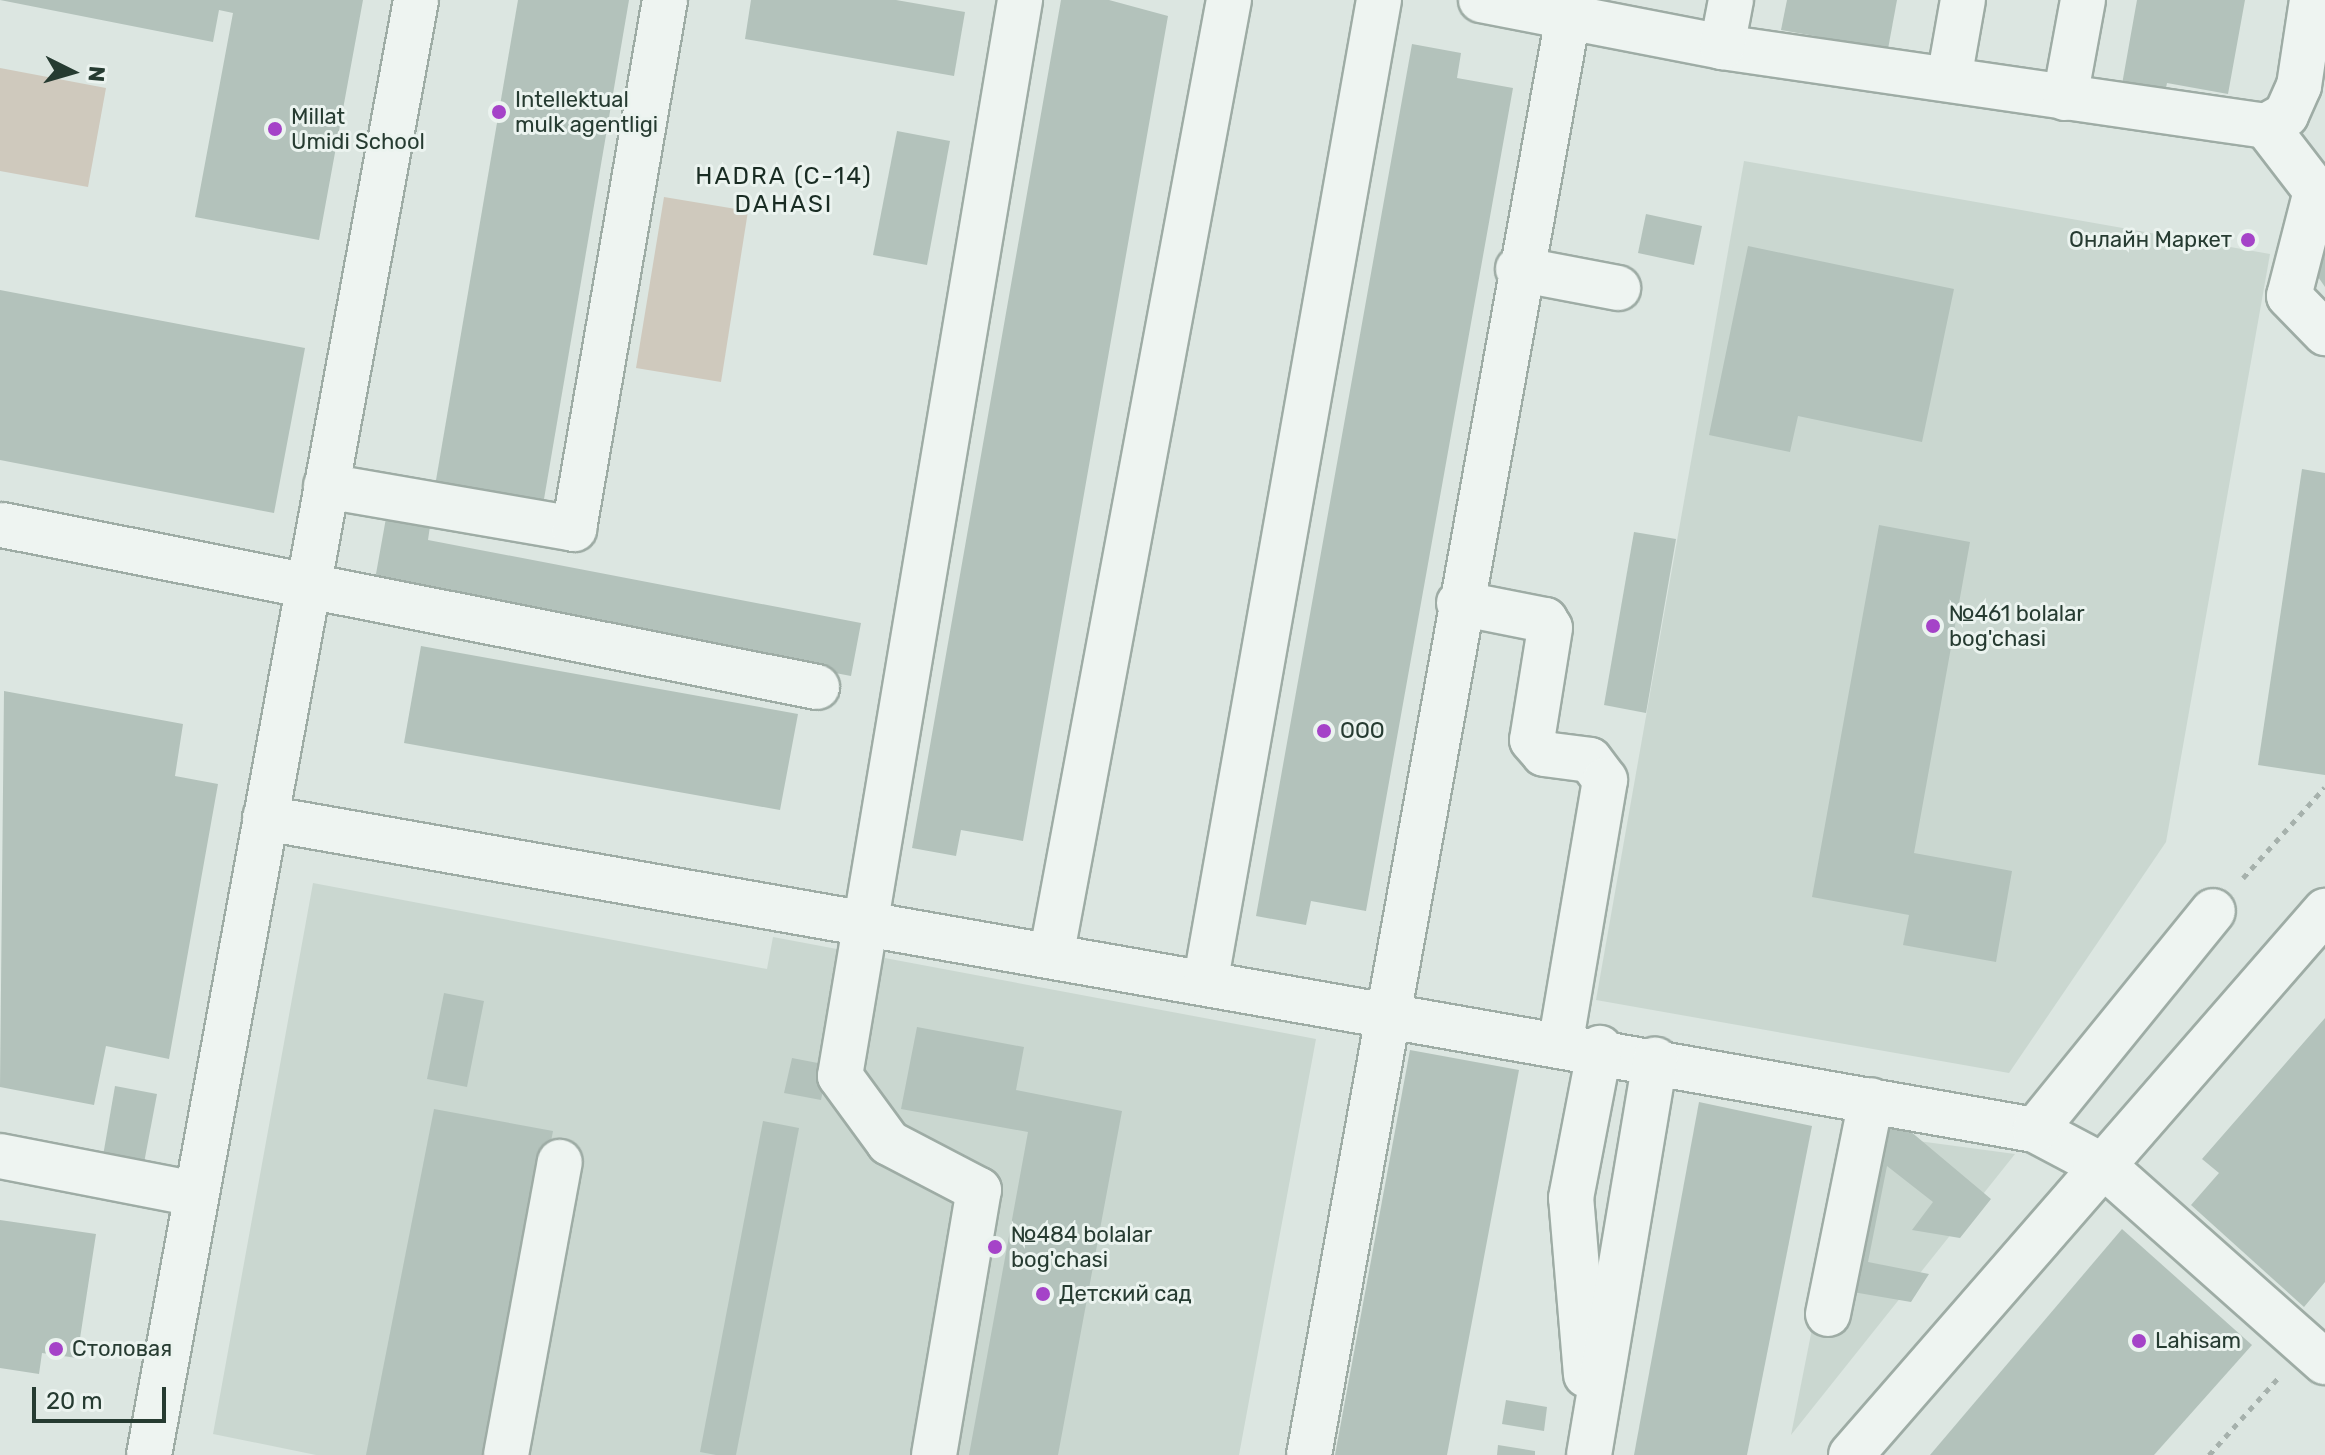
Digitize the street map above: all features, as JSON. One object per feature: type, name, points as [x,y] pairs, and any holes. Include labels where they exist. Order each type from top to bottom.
[{"type":"lane","points":[[149,1455],[416,0]]},
{"type":"lane","points":[[326,486],[574,529],[665,0]]},
{"type":"lane","points":[[934,1455],[979,1190],[889,1143],[840,1076],[1020,0]]},
{"type":"lane","points":[[1052,952],[1229,0]]},
{"type":"lane","points":[[1206,979],[1379,0]]},
{"type":"lane","points":[[1481,0],[1570,10],[1722,47],[2266,126],[2286,115],[2299,86],[2316,2]]},
{"type":"lane","points":[[1722,47],[1731,0]]},
{"type":"lane","points":[[1949,79],[1963,0]]},
{"type":"lane","points":[[2065,98],[2083,0]]},
{"type":"lane","points":[[1309,1455],[1518,269],[1570,10]]},
{"type":"lane","points":[[2266,126],[2321,191],[2289,296],[2325,333]]},
{"type":"lane","points":[[1518,269],[1618,288]]},
{"type":"lane","points":[[2,525],[817,687]]},
{"type":"lane","points":[[1459,603],[1545,620],[1550,628],[1532,740],[1544,754],[1590,760],[1605,780],[1580,1044],[1571,1198],[1590,1448]]},
{"type":"lane","points":[[265,818],[1580,1044],[2035,1130],[2105,1167],[2316,1354]]},
{"type":"lane","points":[[2035,1130],[2213,911]]},
{"type":"lane","points":[[1851,1455],[2325,911]]},
{"type":"lane","points":[[1590,1448],[1655,1059]]},
{"type":"lane","points":[[1828,1314],[1871,1100]]},
{"type":"lane","points":[[0,1156],[196,1194]]},
{"type":"lane","points":[[506,1455],[560,1162]]},
{"type":"path","points":[[2213,911],[2325,787]]},
{"type":"path","points":[[2209,1455],[2316,1354]]},
{"type":"shaded area","points":[[0,68],[106,88],[88,187],[0,171]]},
{"type":"shaded area","name":"№461 bolalar bog'chasi","points":[[1744,161],[2270,254],[2166,842],[2009,1073],[1596,1000]]},
{"type":"shaded area","points":[[664,197],[748,211],[721,382],[636,368]]},
{"type":"shaded area","points":[[313,883],[767,969],[773,937],[1316,1039],[1239,1455],[316,1455],[213,1434]]},
{"type":"shaded area","points":[[1851,1132],[2015,1154],[1791,1435]]},
{"type":"building","name":"Millat Umidi School","points":[[0,0],[363,0],[319,240],[195,217],[233,13],[219,10],[213,42]]},
{"type":"building","points":[[518,0],[629,0],[543,505],[435,486]]},
{"type":"building","points":[[751,0],[896,0],[965,12],[954,76],[745,39]]},
{"type":"building","points":[[1061,0],[1109,0],[1168,16],[1023,841],[961,830],[956,856],[912,848]]},
{"type":"building","points":[[1787,0],[1897,0],[1888,49],[1781,30]]},
{"type":"building","points":[[2137,0],[2245,0],[2228,94],[2167,83],[2164,98],[2121,90]]},
{"type":"building","points":[[1412,44],[1461,53],[1457,78],[1513,88],[1366,911],[1311,901],[1306,925],[1256,916]]},
{"type":"building","points":[[897,131],[950,141],[927,265],[873,255]]},
{"type":"building","points":[[2325,198],[2325,287],[2307,261]]},
{"type":"building","points":[[1646,214],[1702,226],[1694,265],[1638,253]]},
{"type":"building","points":[[1748,246],[1954,289],[1922,442],[1798,416],[1790,452],[1709,435]]},
{"type":"building","points":[[0,290],[305,348],[274,513],[0,460]]},
{"type":"building","points":[[2302,469],[2325,473],[2325,775],[2258,765]]},
{"type":"building","points":[[386,518],[430,526],[428,540],[861,623],[851,676],[374,585]]},
{"type":"building","points":[[1879,525],[1970,542],[1914,853],[2012,871],[1996,962],[1903,945],[1909,915],[1812,897]]},
{"type":"building","points":[[1634,532],[1676,539],[1646,713],[1604,705]]},
{"type":"building","points":[[421,646],[798,714],[780,810],[404,743]]},
{"type":"building","points":[[4,691],[183,724],[175,776],[218,784],[169,1059],[106,1046],[94,1105],[0,1087]]},
{"type":"building","points":[[444,993],[484,1001],[467,1087],[427,1079]]},
{"type":"building","points":[[2325,1018],[2325,1282],[2304,1307],[2191,1205],[2219,1173],[2202,1159]]},
{"type":"building","name":"Детский сад","points":[[917,1027],[1024,1047],[1016,1090],[1122,1111],[1058,1455],[969,1455],[1028,1132],[901,1109]]},
{"type":"building","points":[[1410,1050],[1519,1070],[1447,1455],[1335,1455]]},
{"type":"building","points":[[792,1058],[828,1065],[821,1100],[784,1093]]},
{"type":"building","points":[[115,1086],[157,1094],[144,1163],[103,1156]]},
{"type":"building","points":[[1699,1102],[1812,1126],[1747,1455],[1634,1455]]},
{"type":"building","points":[[434,1109],[553,1131],[493,1455],[366,1455]]},
{"type":"building","points":[[1891,1115],[1991,1199],[1960,1238],[1912,1230],[1933,1202],[1887,1166],[1868,1262],[1929,1274],[1911,1302],[1841,1290]]},
{"type":"building","points":[[763,1121],[799,1128],[736,1455],[716,1455],[700,1452]]},
{"type":"building","points":[[0,1220],[96,1234],[77,1358],[42,1353],[39,1374],[0,1368]]},
{"type":"building","points":[[2122,1229],[2252,1345],[2154,1455],[1930,1455]]},
{"type":"building","points":[[1506,1400],[1547,1407],[1544,1431],[1502,1424]]},
{"type":"building","points":[[1498,1445],[1535,1451],[1535,1455],[1497,1455]]},
{"type":"place","name":"Intellektual mulk agentligi","points":[[499,112]]},
{"type":"place","name":"Millat Umidi School","points":[[275,129]]},
{"type":"place","name":"Онлайн Маркет","points":[[2248,240]]},
{"type":"place","name":"№461 bolalar bog'chasi","points":[[1933,626]]},
{"type":"place","name":"ООО","points":[[1324,731]]},
{"type":"place","name":"№484 bolalar bog'chasi","points":[[995,1247]]},
{"type":"place","name":"Детский сад","points":[[1043,1294]]},
{"type":"place","name":"Lahisam","points":[[2139,1341]]},
{"type":"place","name":"Столовая","points":[[56,1349]]},
{"type":"district","name":"HADRA (C-14) DAHASI","points":[[784,191]]}]
